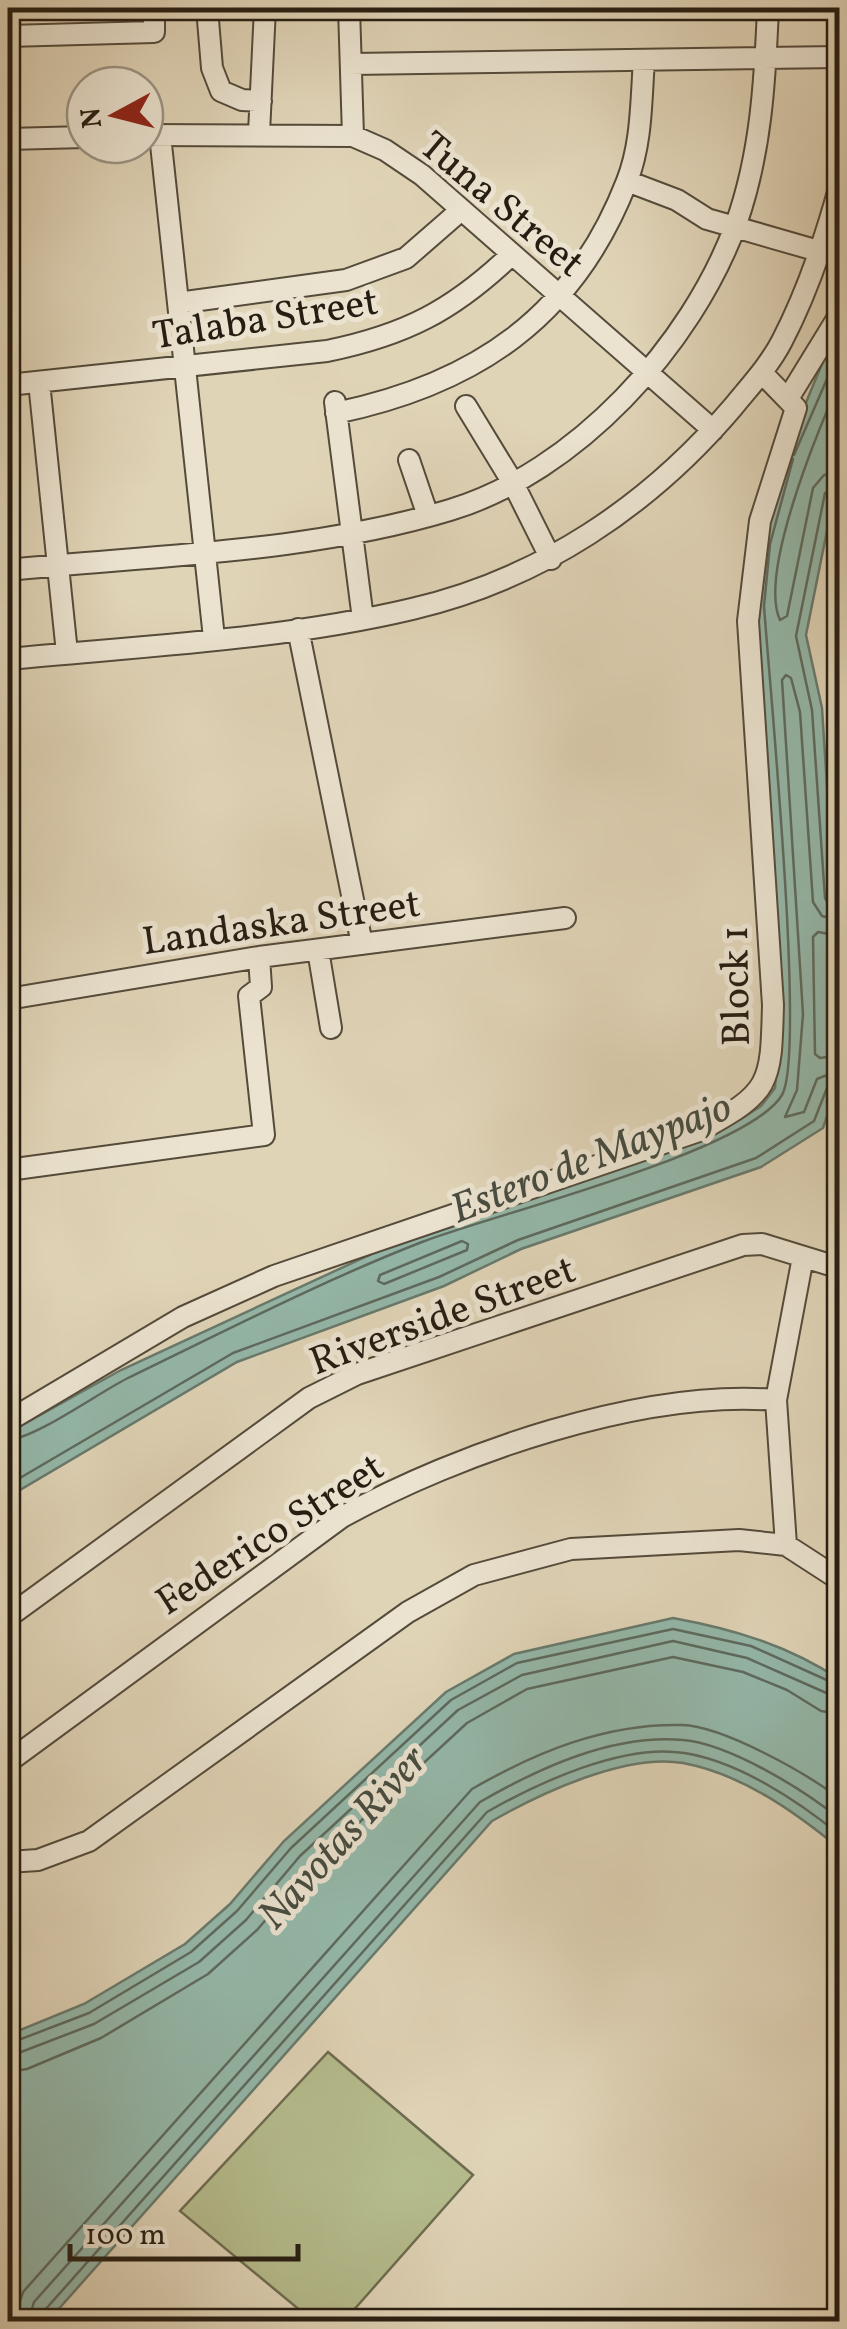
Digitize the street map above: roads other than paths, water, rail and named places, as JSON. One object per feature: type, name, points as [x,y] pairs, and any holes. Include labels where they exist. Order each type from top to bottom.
[{"type":"street","points":[[8,36],[154,32],[154,8]]},
{"type":"street","points":[[208,8],[212,68],[221,91],[253,100]]},
{"type":"street","points":[[259,133],[253,100],[265,8]]},
{"type":"street","points":[[350,8],[353,136]]},
{"type":"street","points":[[8,570],[349,536],[428,516],[513,482],[589,432],[648,372],[689,318],[735,226],[763,110],[768,8]]},
{"type":"street","points":[[351,64],[840,57]]},
{"type":"street","points":[[363,619],[349,536],[336,407],[425,390],[464,373],[529,328],[560,297],[628,181],[639,135],[644,60]]},
{"type":"street","name":"Tuna Street","points":[[165,135],[353,136],[385,150],[415,170],[713,430]]},
{"type":"street","points":[[8,139],[65,138]]},
{"type":"street","points":[[157,165],[178,303],[214,638]]},
{"type":"street","points":[[628,181],[677,200],[707,219],[822,252]]},
{"type":"street","points":[[8,659],[363,619],[480,589],[552,559],[656,486],[713,430],[762,372],[781,344],[822,252],[840,185]]},
{"type":"street","points":[[178,303],[346,280],[406,258],[460,211]]},
{"type":"street","name":"Talaba Street","points":[[8,385],[327,352],[415,327],[471,293],[510,256]]},
{"type":"street","points":[[762,372],[789,397],[840,314]]},
{"type":"street","points":[[39,382],[68,653]]},
{"type":"street","name":"Block 1","points":[[8,1421],[182,1318],[274,1276],[699,1131],[752,1100],[763,1087],[770,1067],[773,1005],[748,621],[760,521],[795,417],[796,408],[789,397]]},
{"type":"street","points":[[466,406],[513,482],[552,559]]},
{"type":"street","points":[[409,460],[428,516]]},
{"type":"street","points":[[298,629],[362,944]]},
{"type":"street","name":"Landaska Street","points":[[8,1000],[260,957],[565,918]]},
{"type":"street","points":[[318,950],[331,1028]]},
{"type":"street","points":[[8,1170],[264,1134],[249,996],[261,987],[260,957]]},
{"type":"street","name":"Riverside Street","points":[[8,1617],[309,1398],[357,1374],[744,1244],[762,1244],[840,1268]]},
{"type":"street","points":[[786,1545],[776,1400],[803,1256]]},
{"type":"street","name":"Federico Street","points":[[8,1762],[342,1517],[394,1488],[525,1442],[638,1409],[687,1402],[776,1400]]},
{"type":"street","points":[[8,1862],[38,1860],[88,1841],[408,1612],[474,1576],[571,1550],[722,1540],[786,1545],[840,1580]]},
{"type":"water","points":[[839,324],[839,471],[806,635],[822,708],[839,974],[839,1080],[823,1128],[761,1167],[521,1249],[444,1286],[237,1362],[8,1497],[8,1433],[121,1370],[417,1233],[739,1120],[761,1106],[775,1088],[780,1014],[754,606],[766,530],[784,461]]},
{"type":"water","name":"Navotas River","points":[[673,1618],[759,1640],[839,1679],[839,1848],[786,1808],[747,1785],[705,1768],[660,1761],[584,1778],[492,1821],[48,2321],[8,2321],[8,2080],[12,2074],[8,2035],[84,2004],[185,1944],[230,1904],[284,1841],[446,1692],[514,1654]]},
{"type":"water label","name":"Estero de Maypajo","points":[[590,1156]]}]
